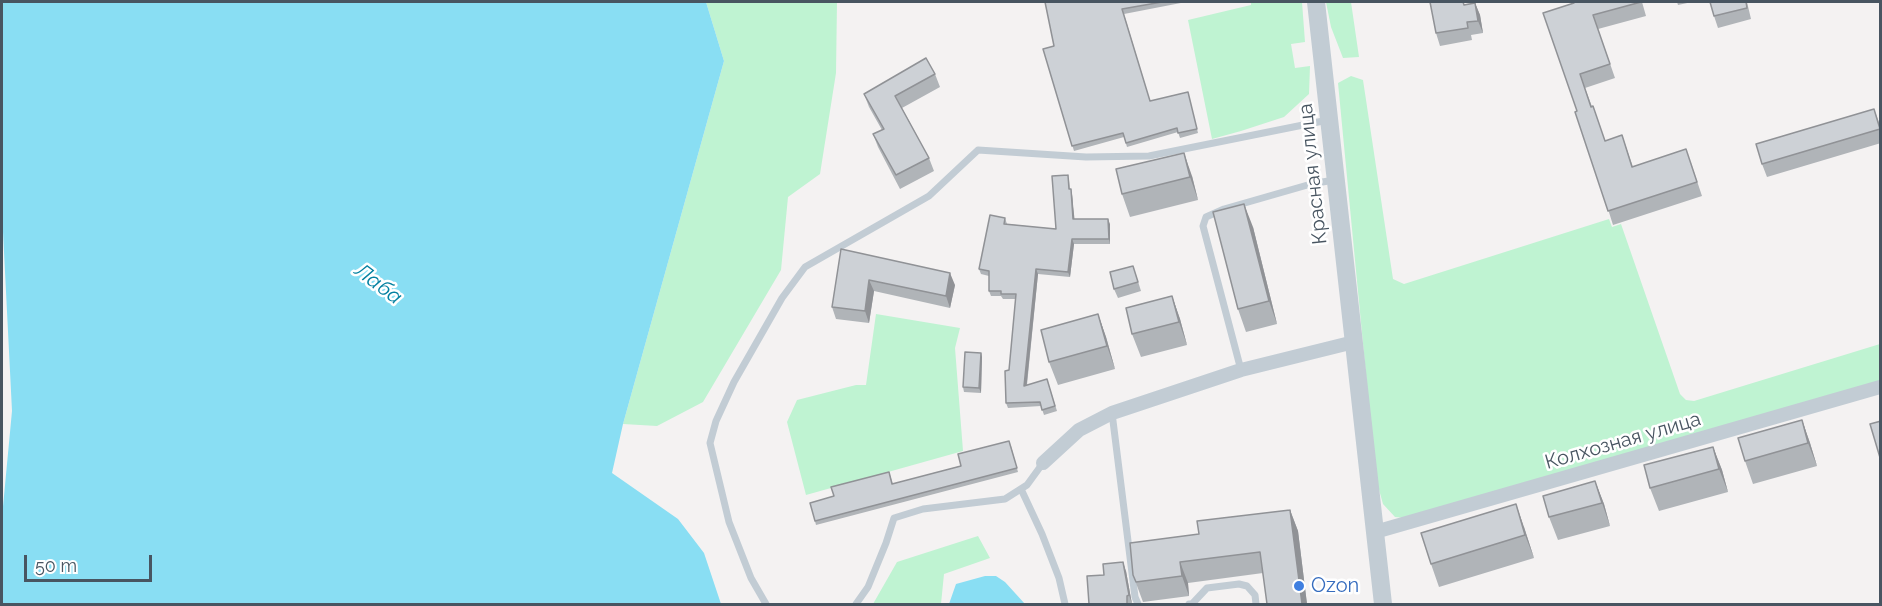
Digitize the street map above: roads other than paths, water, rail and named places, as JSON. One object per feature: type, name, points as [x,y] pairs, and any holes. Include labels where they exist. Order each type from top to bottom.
[{"type":"street","name":"Красная улица","points":[[1316,2],[1383,604]]},
{"type":"street","points":[[1043,463],[1079,430],[1112,413],[1241,370],[1354,342]]},
{"type":"street","name":"Колхозная улица","points":[[1375,532],[1881,387]]},
{"type":"lane","points":[[766,604],[751,578],[729,522],[710,443],[716,421],[734,382],[782,298],[806,267],[929,196],[978,150],[1086,158],[1149,156],[1329,120]]},
{"type":"lane","points":[[1241,370],[1203,226],[1206,217],[1224,209],[1311,184],[1336,180]]},
{"type":"lane","points":[[1112,413],[1135,597],[1138,604]]},
{"type":"lane","points":[[856,604],[868,587],[894,518],[923,509],[1005,499],[1028,485],[1043,463]]},
{"type":"lane","points":[[1021,489],[1059,578],[1065,604]]},
{"type":"lane","points":[[1189,604],[1192,604],[1207,588],[1239,584],[1247,586],[1255,595],[1256,604]]},
{"type":"water","name":"Лаба","points":[[2,2],[706,2],[724,61],[623,424],[612,473],[678,519],[704,553],[721,604],[2,604],[2,517],[12,411],[2,212]]},
{"type":"water","points":[[985,576],[996,576],[1005,582],[1025,604],[949,604],[956,584]]},
{"type":"place","name":"Ozon","points":[[1299,586]]}]
